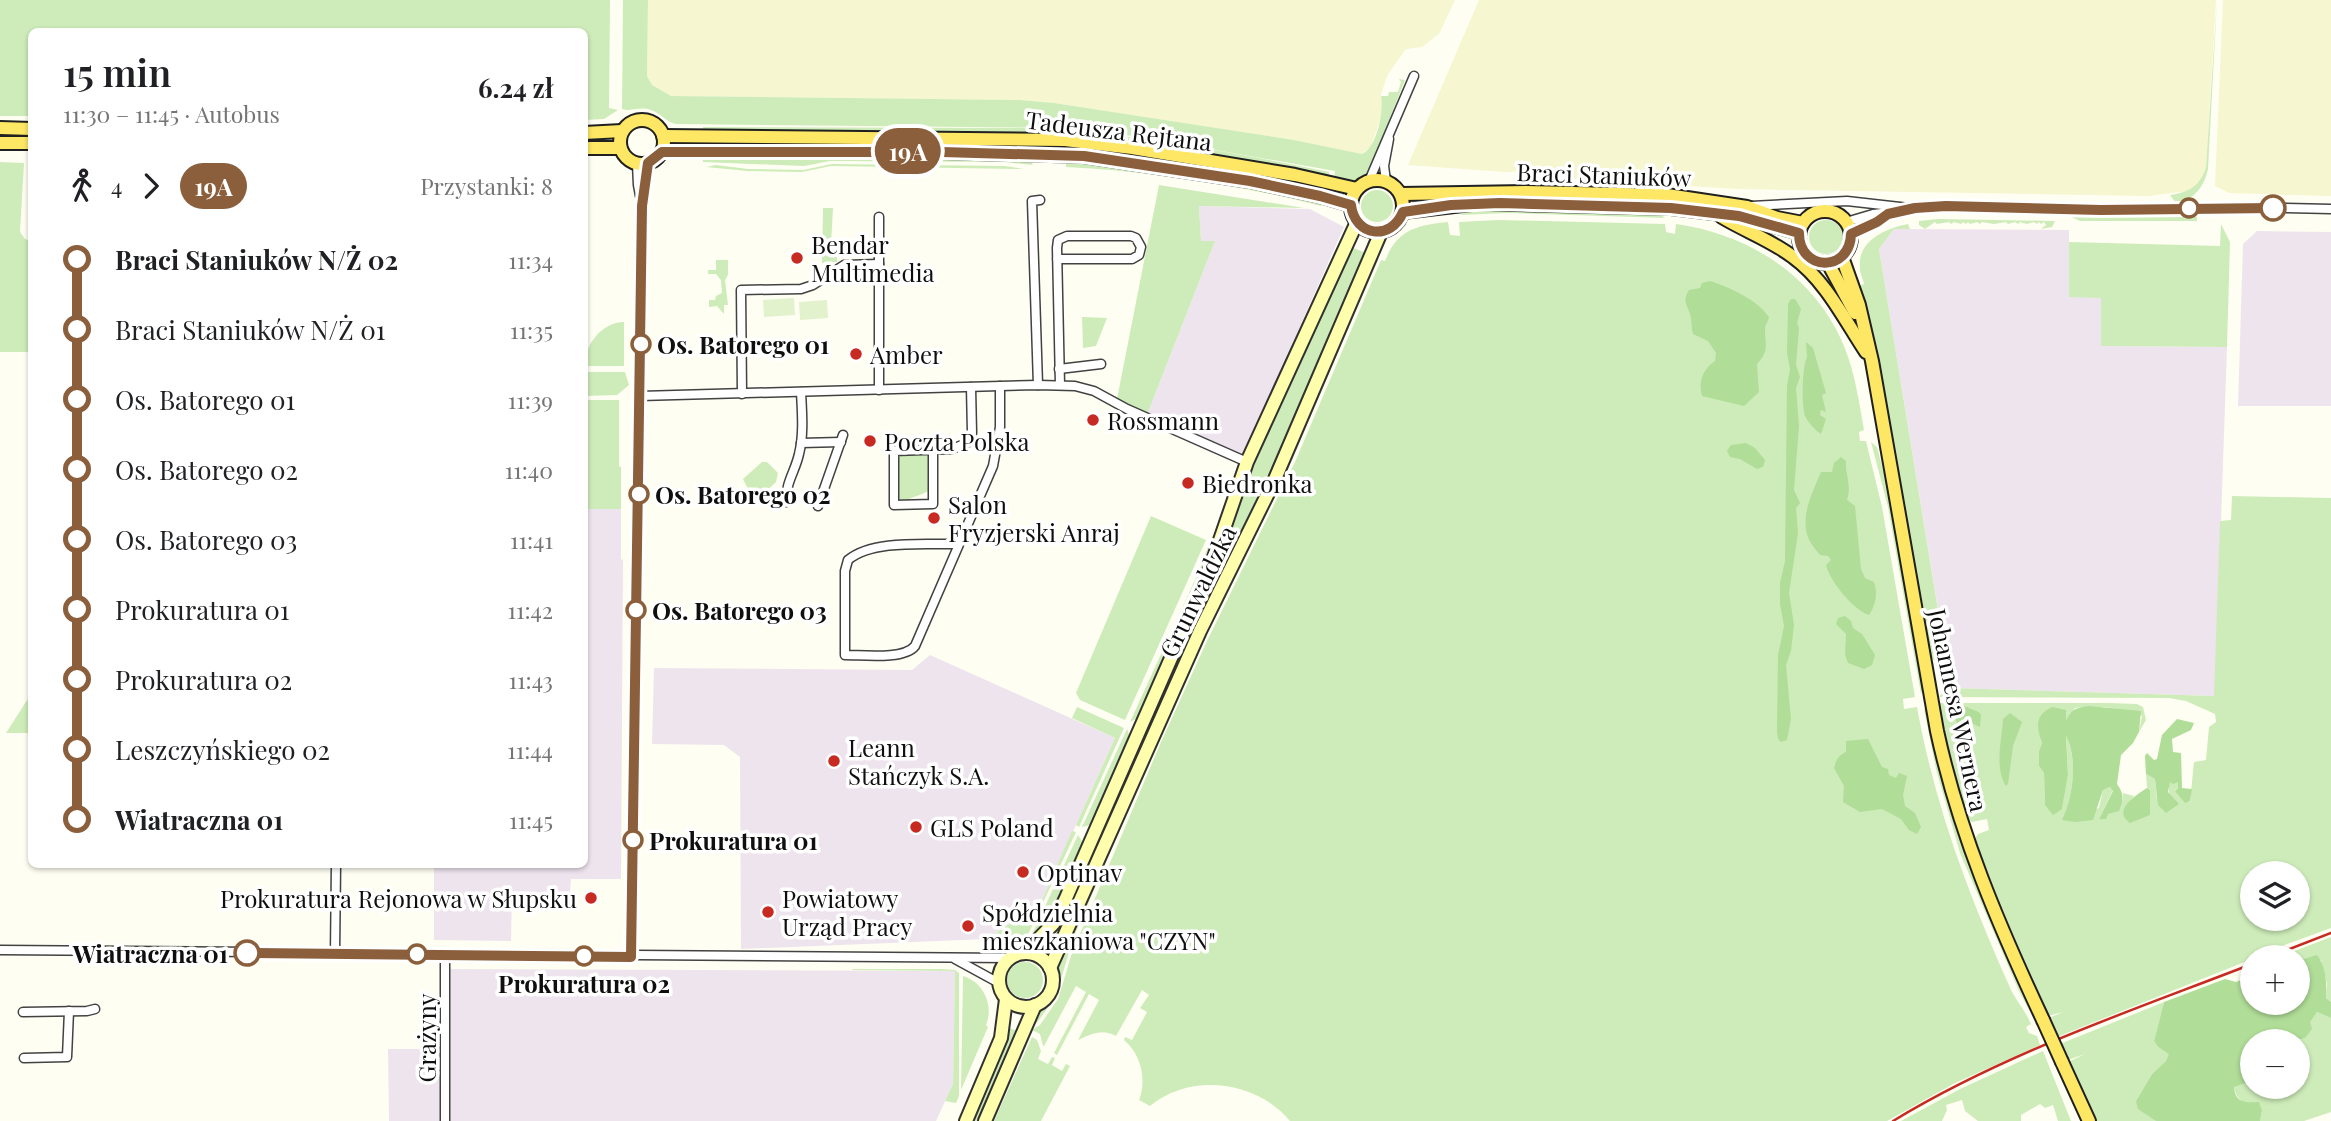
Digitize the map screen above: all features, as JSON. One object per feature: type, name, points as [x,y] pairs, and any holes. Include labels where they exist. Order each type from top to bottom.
[{"type":"main road","points":[[588,133],[622,131],[635,120],[644,119],[660,128],[663,136],[662,152],[643,163],[624,155],[620,148],[622,131]]},
{"type":"main road","points":[[0,128],[28,129]]},
{"type":"main road","name":"Tadeusza Rejtana","points":[[663,136],[1065,140],[1132,148],[1295,175],[1357,189]]},
{"type":"main road","points":[[0,143],[28,143]]},
{"type":"main road","points":[[588,148],[620,148]]},
{"type":"main road","name":"Tadeusza Rejtana","points":[[662,152],[954,152],[1084,156],[1250,181],[1307,192],[1351,205]]},
{"type":"main road","points":[[1369,181],[1386,181],[1401,194],[1403,212],[1395,225],[1381,232],[1363,228],[1357,222],[1351,205],[1357,189],[1369,181]]},
{"type":"main road","name":"Braci Staniuków","points":[[1401,194],[1525,192],[1667,195],[1747,206],[1801,228]]},
{"type":"main road","name":"Braci Staniuków","points":[[1403,212],[1451,205],[1500,203],[1671,208],[1739,216],[1801,228]]},
{"type":"main road","points":[[1824,211],[1840,216],[1849,228],[1849,246],[1842,257],[1828,263],[1806,255],[1799,241],[1801,228],[1816,212],[1824,211]]},
{"type":"main road","points":[[1719,215],[1761,236],[1795,258],[1820,282],[1872,361]]},
{"type":"main road","name":"Johannesa Wernera","points":[[1842,257],[1859,306],[1872,361],[1937,731],[1951,792],[1981,880],[2010,951],[2089,1121]]},
{"type":"main road","name":"Johannesa Wernera","points":[[1828,263],[1864,328]]},
{"type":"street","points":[[1369,181],[1414,76]]},
{"type":"street","points":[[1386,181],[1384,166],[1391,126]]},
{"type":"street","points":[[631,957],[643,163]]},
{"type":"street","points":[[1040,200],[1031,201],[1042,385]]},
{"type":"street","points":[[1747,206],[1847,201],[1915,208],[1963,206],[2079,210],[2235,207],[2331,209]]},
{"type":"street","points":[[1849,228],[1877,222],[1888,214],[1915,208]]},
{"type":"street","points":[[879,217],[879,390]]},
{"type":"street","name":"Grunwaldzka","points":[[1026,953],[1054,923],[1066,898],[1210,569],[1247,462],[1357,222]]},
{"type":"street","name":"Grunwaldzka","points":[[1050,968],[1200,631],[1275,479],[1381,232]]},
{"type":"street","points":[[1057,259],[1129,259],[1137,257],[1141,247],[1136,238],[1131,236],[1067,236],[1058,240],[1057,259],[1060,385]]},
{"type":"street","points":[[742,394],[741,290],[801,289],[813,285],[844,265],[879,264]]},
{"type":"street","points":[[1059,369],[1101,364]]},
{"type":"street","points":[[640,396],[1060,385],[1094,391],[1127,409],[1247,462]]},
{"type":"street","points":[[959,544],[877,547],[859,553],[848,561],[845,571],[845,654],[904,654],[911,650],[959,544],[996,455],[1000,427],[1000,386]]},
{"type":"street","points":[[933,449],[933,504],[894,505],[894,451],[961,447],[971,438],[971,387]]},
{"type":"street","points":[[786,502],[787,483],[798,458],[801,443],[801,392]]},
{"type":"street","points":[[801,443],[842,439],[818,506]]},
{"type":"street","points":[[335,954],[336,868]]},
{"type":"street","points":[[0,953],[952,958],[1010,958],[1026,953],[1036,954],[1050,968],[1053,979],[1051,990],[1045,999],[1035,1005],[1015,1005],[1006,999]]},
{"type":"street","name":"Grażyny","points":[[445,955],[445,1121]]},
{"type":"street","points":[[952,958],[999,983]]},
{"type":"street","points":[[966,1121],[1001,1038],[1006,999],[999,983],[1003,965],[1010,958]]},
{"type":"street","points":[[985,1121],[1035,1005]]},
{"type":"street","points":[[23,1012],[95,1009]]},
{"type":"street","points":[[24,1058],[67,1057],[69,1012]]},
{"type":"shaded area","points":[[1199,206],[1310,209],[1344,227],[1243,455],[1147,415],[1215,241],[1201,241]]},
{"type":"shaded area","points":[[1894,229],[2069,230],[2069,297],[2101,297],[2101,346],[2227,347],[2215,696],[1951,688],[1879,249]]},
{"type":"shaded area","points":[[2257,231],[2331,232],[2331,406],[2238,406],[2243,244]]},
{"type":"shaded area","points":[[588,509],[621,509],[621,879],[571,879],[570,893],[512,892],[511,941],[434,940],[434,868],[588,868]]},
{"type":"shaded area","points":[[930,655],[1115,738],[1041,903],[986,939],[741,949],[740,757],[724,745],[652,744],[654,668],[912,670]]},
{"type":"shaded area","points":[[448,969],[955,971],[953,1084],[936,1121],[447,1121]]},
{"type":"shaded area","points":[[388,1049],[442,1049],[442,1121],[389,1121]]},
{"type":"green space","points":[[0,0],[610,0],[609,108],[618,110],[604,119],[588,120],[588,28],[28,28],[28,116],[0,116]]},
{"type":"green space","points":[[623,0],[648,0],[647,76],[652,85],[671,96],[1020,100],[1294,140],[1362,154],[1372,144],[1378,128],[1381,96],[1398,92],[1401,82],[1399,79],[1405,80],[1368,173],[1353,181],[1334,178],[1335,171],[1142,137],[1061,128],[676,124],[651,110],[622,109]]},
{"type":"green space","points":[[648,0],[1455,0],[1439,34],[1422,47],[1406,49],[1388,74],[1381,94],[1383,112],[1371,146],[1362,154],[1294,140],[1020,100],[671,96],[652,85],[647,76]]},
{"type":"green space","points":[[1479,0],[2216,0],[2206,167],[2200,183],[2188,191],[2148,196],[1738,189],[1636,183],[1629,176],[1617,176],[1618,180],[1561,179],[1546,176],[1547,174],[1533,167],[1524,168],[1525,171],[1505,172],[1408,165]]},
{"type":"green space","points":[[2217,0],[2208,169],[2198,191],[2188,199],[2176,203],[2170,195],[2193,187],[2201,179],[2206,167]]},
{"type":"green space","points":[[2223,0],[2331,0],[2331,196],[2229,193],[2215,186]]},
{"type":"green space","points":[[703,127],[1024,128],[1061,130],[1062,135],[703,131]]},
{"type":"green space","points":[[1069,130],[1232,153],[1329,172],[1329,177],[1150,145],[1068,135]]},
{"type":"green space","points":[[703,141],[1062,145],[1061,149],[703,145]]},
{"type":"green space","points":[[1067,145],[1107,149],[1299,181],[1326,188],[1325,192],[1197,165],[1067,149]]},
{"type":"green space","points":[[703,156],[1029,159],[1033,165],[1004,162],[830,161],[804,166],[703,162]]},
{"type":"green space","points":[[1066,159],[1279,191],[1322,202],[1321,206],[1194,180],[1066,167]]},
{"type":"green space","points":[[0,162],[24,163],[20,232],[28,240],[28,352],[0,352]]},
{"type":"green space","points":[[832,164],[1005,166],[1024,169],[831,166],[802,172],[706,167],[716,165],[748,169],[803,170]]},
{"type":"green space","points":[[1159,185],[1304,208],[1199,206],[1201,241],[1215,241],[1147,415],[1117,399]]},
{"type":"green space","points":[[1377,190],[1388,195],[1393,206],[1388,217],[1377,222],[1366,217],[1361,206],[1366,195]]},
{"type":"green space","points":[[823,208],[833,208],[831,244],[837,244],[837,262],[822,263]]},
{"type":"green space","points":[[1505,208],[1658,213],[1665,218],[1508,213],[1460,215],[1470,210]]},
{"type":"green space","points":[[2067,215],[2197,216],[2197,221],[2080,221]]},
{"type":"green space","points":[[1498,220],[1665,224],[1666,232],[1675,234],[1676,224],[1703,229],[1729,237],[1776,262],[1816,299],[1831,321],[1851,367],[1864,430],[1859,432],[1860,441],[1866,441],[1882,507],[1915,697],[1903,699],[1904,709],[1917,707],[1944,817],[1968,887],[2012,992],[2031,1024],[2026,1027],[2029,1033],[2037,1036],[2040,1045],[1955,1083],[1887,1121],[1290,1121],[1276,1107],[1260,1097],[1223,1086],[1185,1088],[1166,1095],[1150,1106],[1139,1100],[1141,1068],[1135,1052],[1124,1040],[1125,1037],[1132,1040],[1147,1012],[1140,1008],[1149,995],[1142,990],[1116,1036],[1101,1032],[1078,1040],[1099,1000],[1089,994],[1057,1055],[1054,1053],[1086,992],[1076,986],[1044,1046],[1040,1034],[1032,1030],[1040,1025],[1058,999],[1072,953],[1161,742],[1207,641],[1295,462],[1381,260],[1385,261],[1402,235],[1418,227],[1448,222],[1450,235],[1460,236],[1459,222]]},
{"type":"green space","points":[[1826,220],[1838,225],[1843,237],[1838,249],[1826,254],[1814,249],[1809,237],[1814,225]]},
{"type":"green space","points":[[1919,221],[2055,221],[2052,227],[2041,229],[2046,225],[2044,222],[1935,222],[1925,229],[1919,225]]},
{"type":"green space","points":[[1908,224],[1910,229],[1894,229],[1879,249],[1948,671],[1929,656],[1856,288],[1864,284],[1860,258],[1868,243],[1883,232]]},
{"type":"green space","points":[[2221,224],[2230,242],[2227,347],[2101,346],[2101,298],[2069,297],[2069,242],[2220,246]]},
{"type":"green space","points":[[1351,247],[1366,253],[1288,437],[1174,675],[1049,956],[1037,948],[1043,942],[1248,474]]},
{"type":"green space","points":[[1375,258],[1378,260],[1282,481],[1164,727],[1073,939],[1056,996],[1037,1023],[1032,1025],[1037,1015],[1055,995],[1059,966],[1069,941],[1162,727]]},
{"type":"green space","points":[[716,260],[728,260],[728,275],[725,280],[728,305],[724,305],[724,314],[717,306],[709,307],[709,300],[715,300],[716,296],[722,293],[721,280],[716,274],[708,274],[708,270],[716,270]]},
{"type":"green space","points":[[1710,281],[1750,300],[1769,317],[1765,328],[1765,351],[1757,364],[1759,392],[1744,406],[1702,396],[1702,376],[1715,361],[1716,353],[1708,341],[1693,334],[1685,300],[1689,290],[1700,288],[1702,283]]},
{"type":"green space","points":[[794,298],[795,315],[764,317],[763,300]]},
{"type":"green space","points":[[1791,299],[1795,299],[1801,309],[1797,323],[1799,328],[1796,365],[1800,377],[1796,388],[1799,426],[1794,490],[1800,503],[1796,508],[1798,533],[1789,593],[1794,625],[1791,651],[1786,665],[1791,719],[1787,740],[1781,742],[1777,732],[1778,655],[1784,626],[1780,583],[1785,561],[1787,386],[1790,369],[1787,353],[1788,304]]},
{"type":"green space","points":[[827,300],[828,318],[800,320],[799,302]]},
{"type":"green space","points":[[1082,317],[1107,318],[1096,346],[1083,348]]},
{"type":"green space","points":[[624,322],[624,366],[588,366],[591,343],[602,330]]},
{"type":"green space","points":[[1806,342],[1813,348],[1826,393],[1822,395],[1826,412],[1821,410],[1820,415],[1826,419],[1821,434],[1804,413]]},
{"type":"green space","points":[[588,372],[625,372],[629,385],[617,395],[588,396]]},
{"type":"green space","points":[[588,400],[619,400],[621,509],[588,509]]},
{"type":"green space","points":[[1871,442],[1877,447],[1891,501],[1924,683],[1921,694],[1888,507]]},
{"type":"green space","points":[[1746,443],[1755,448],[1765,460],[1763,467],[1757,469],[1740,459],[1730,457],[1727,451],[1731,445]]},
{"type":"green space","points":[[928,453],[931,457],[930,490],[903,502],[896,495],[898,456]]},
{"type":"green space","points":[[1841,457],[1846,461],[1849,490],[1847,500],[1855,506],[1861,569],[1865,578],[1874,582],[1876,591],[1876,599],[1869,615],[1856,608],[1837,586],[1826,565],[1831,560],[1828,556],[1820,555],[1810,542],[1806,529],[1809,504],[1821,472],[1832,472],[1834,463]]},
{"type":"green space","points":[[762,462],[767,462],[778,473],[776,482],[762,495],[751,495],[743,479]]},
{"type":"green space","points":[[2232,496],[2331,498],[2331,928],[2285,945],[2240,945],[2240,964],[2057,1037],[2049,1018],[2063,1012],[2048,1016],[1995,899],[1974,840],[1978,834],[1989,830],[1987,819],[1972,822],[1966,818],[1948,757],[1938,703],[2109,703],[2137,704],[2143,707],[2146,720],[2139,732],[2142,716],[2109,708],[2084,707],[2075,708],[2065,724],[2040,737],[2042,743],[2039,766],[2044,773],[2045,805],[2050,810],[2062,808],[2068,775],[2066,735],[2070,745],[2073,777],[2063,820],[2099,808],[2103,790],[2110,787],[2113,790],[2099,819],[2123,800],[2123,793],[2134,796],[2131,800],[2150,790],[2147,788],[2146,774],[2155,779],[2157,799],[2169,795],[2169,781],[2178,781],[2178,788],[2175,790],[2190,802],[2194,762],[2206,760],[2209,727],[2216,722],[2215,714],[2186,701],[2169,698],[1939,697],[1950,682],[1951,688],[2214,696],[2220,521],[2231,520]],"holes":[[[1965,706],[1979,712],[1978,726],[1970,723],[1973,729],[1965,736],[1957,729],[1955,711]]]},
{"type":"green space","points":[[1151,516],[1206,540],[1125,720],[1080,700],[1076,693]]},
{"type":"green space","points":[[1212,536],[1203,568],[1180,624],[1138,718],[1130,722],[1199,571]]},
{"type":"green space","points":[[1845,616],[1851,621],[1853,628],[1862,634],[1875,655],[1872,665],[1864,669],[1848,663],[1845,655],[1846,634],[1836,624],[1838,618]]},
{"type":"green space","points":[[28,699],[28,733],[6,733]]},
{"type":"green space","points":[[1965,706],[1979,712],[1980,727],[1971,723],[1973,729],[1961,738],[1955,711]]},
{"type":"green space","points":[[2089,706],[2141,711],[2139,732],[2121,755],[2117,784],[2122,794],[2119,811],[2108,814],[2106,819],[2099,819],[2113,791],[2110,787],[2103,790],[2093,820],[2062,820],[2073,778],[2070,745],[2066,736],[2068,775],[2062,809],[2053,815],[2045,805],[2044,773],[2039,766],[2042,743],[2038,722],[2042,714],[2052,707],[2066,710],[2066,721],[2074,710]]},
{"type":"green space","points":[[1077,707],[1124,728],[1079,827],[1076,825],[1115,738],[1072,718]]},
{"type":"green space","points":[[1924,709],[1928,712],[1948,801],[1966,855],[2036,1023],[2019,991],[1960,853],[1936,769]]},
{"type":"green space","points":[[2010,713],[2022,722],[2013,746],[2006,786],[2000,770],[2000,753],[2003,719]]},
{"type":"green space","points":[[2177,719],[2194,723],[2191,730],[2172,739],[2173,752],[2181,753],[2182,788],[2192,789],[2190,801],[2185,803],[2175,791],[2178,782],[2170,782],[2168,792],[2179,804],[2166,813],[2158,805],[2155,779],[2146,774],[2145,756],[2147,753],[2154,760],[2157,759],[2162,735]]},
{"type":"green space","points":[[1127,729],[1130,737],[1091,825],[1082,827]]},
{"type":"green space","points":[[1868,739],[1882,767],[1888,769],[1889,775],[1896,778],[1899,773],[1907,776],[1903,795],[1905,806],[1915,813],[1921,827],[1917,834],[1909,830],[1901,819],[1882,809],[1860,812],[1843,802],[1844,786],[1834,768],[1839,757],[1846,752],[1846,741]]},
{"type":"green space","points":[[2147,788],[2150,790],[2150,815],[2130,823],[2123,813],[2124,808]]},
{"type":"green space","points":[[1072,831],[1076,832],[1026,939],[1007,948],[983,950],[984,943],[991,936],[1041,903]]},
{"type":"green space","points":[[1078,835],[1083,843],[1061,895],[1047,920],[1029,941]]},
{"type":"green space","points":[[2331,937],[2331,1002],[2326,998],[2327,984],[2321,960],[2310,960],[2310,945]]},
{"type":"green space","points":[[2317,955],[2324,970],[2326,998],[2331,1002],[2331,1018],[2317,1012],[2310,1022],[2312,1029],[2310,1032],[2310,1029],[2240,1029],[2240,1085],[2234,1087],[2235,1092],[2239,1099],[2246,1102],[2259,1102],[2262,1111],[2260,1121],[2156,1121],[2138,1109],[2136,1101],[2152,1074],[2166,1061],[2169,1054],[2154,1041],[2164,1002],[2225,979],[2240,980],[2240,1015],[2310,1015],[2310,957]]},
{"type":"green space","points":[[1025,962],[1038,967],[1043,980],[1038,993],[1025,998],[1012,993],[1007,980],[1012,967]]},
{"type":"green space","points":[[853,969],[941,969],[955,970],[959,973],[959,1096],[956,1103],[945,1101],[953,1084],[955,971]]},
{"type":"green space","points":[[963,976],[982,989],[989,1010],[986,1025],[988,1027],[961,1090]]},
{"type":"green space","points":[[2164,1002],[2154,1041],[2158,1047],[2170,1054],[2152,1074],[2136,1101],[2156,1121],[2095,1121],[2068,1062],[2085,1054],[2068,1060],[2060,1044]]},
{"type":"green space","points":[[2317,1012],[2331,1018],[2331,1112],[2304,1121],[2260,1121],[2262,1111],[2240,1099],[2310,1099],[2309,1022]]},
{"type":"green space","points":[[1009,1028],[1018,1031],[979,1121],[971,1121]]},
{"type":"green space","points":[[1032,1037],[1037,1040],[1041,1051],[1038,1059],[1048,1064],[1052,1057],[1055,1058],[1052,1065],[1062,1071],[1066,1064],[1070,1066],[1041,1121],[994,1121]]},
{"type":"green space","points":[[2043,1051],[2071,1121],[2058,1121],[2053,1105],[2045,1108],[2040,1104],[2021,1115],[2021,1121],[1978,1121],[1965,1111],[1962,1100],[1946,1105],[1947,1110],[1942,1121],[1901,1121],[1960,1089]]},
{"type":"green space","points":[[2240,1084],[2240,1099],[2237,1096],[2234,1086]]},
{"type":"railway","points":[[2300,945],[2331,933]]},
{"type":"railway","points":[[1893,1121],[1979,1074],[2024,1054],[2240,969]]},
{"type":"bus line","name":"19A","points":[[247,953],[631,957],[642,206],[648,163],[662,152],[1023,152],[1101,157],[1250,181],[1326,197],[1351,205],[1353,217],[1363,228],[1372,232],[1389,229],[1400,219],[1403,212],[1451,205],[1500,203],[1671,208],[1739,216],[1799,233],[1799,241],[1806,255],[1812,260],[1828,263],[1842,257],[1846,252],[1851,234],[1888,214],[1915,208],[2273,208]]},
{"type":"place","name":"Bendar Multimedia","points":[[797,258]]},
{"type":"place","name":"Os. Batorego 01","points":[[641,344]]},
{"type":"place","name":"Amber","points":[[856,354]]},
{"type":"place","name":"Rossmann","points":[[1093,420]]},
{"type":"place","name":"Poczta Polska","points":[[870,441]]},
{"type":"place","name":"Biedronka","points":[[1188,483]]},
{"type":"place","name":"Os. Batorego 02","points":[[639,494]]},
{"type":"place","name":"Salon Fryzjerski Anraj","points":[[934,518]]},
{"type":"place","name":"Os. Batorego 03","points":[[636,610]]},
{"type":"place","name":"Leann Stańczyk S.A.","points":[[834,761]]},
{"type":"place","name":"GLS Poland","points":[[916,827]]},
{"type":"place","name":"Prokuratura 01","points":[[633,840]]},
{"type":"place","name":"Optinav","points":[[1023,872]]},
{"type":"place","name":"Prokuratura Rejonowa w Słupsku","points":[[591,898]]},
{"type":"place","name":"Powiatowy Urząd Pracy","points":[[768,912]]},
{"type":"place","name":"Spółdzielnia mieszkaniowa \"CZYN\"","points":[[968,926]]},
{"type":"place","name":"Wiatraczna 01","points":[[247,953]]},
{"type":"place","name":"Prokuratura 02","points":[[584,956]]}]
